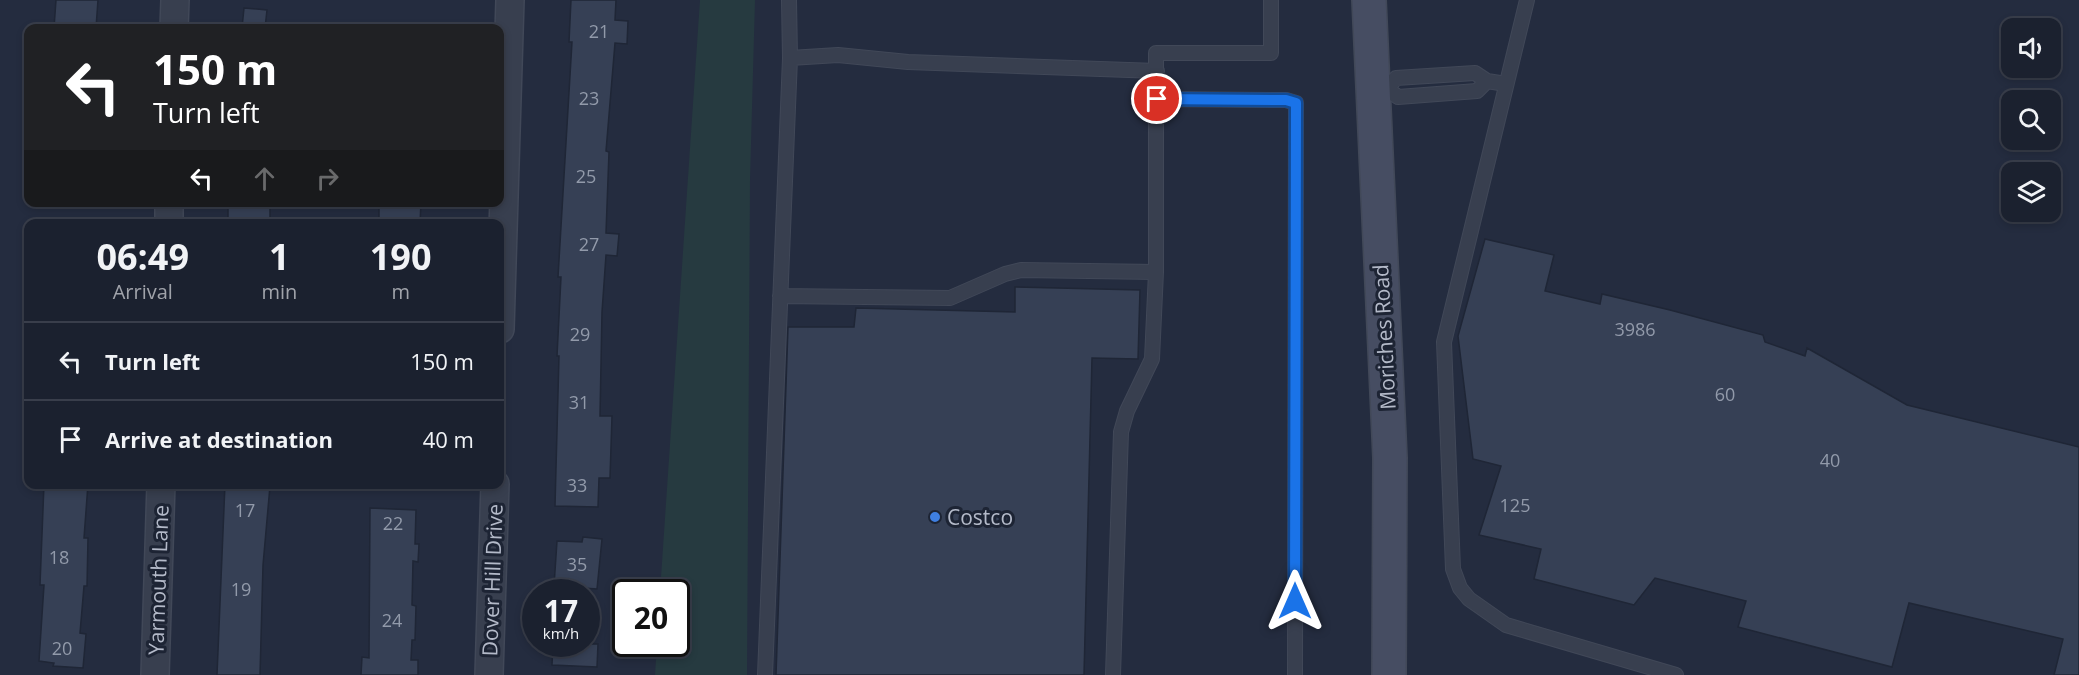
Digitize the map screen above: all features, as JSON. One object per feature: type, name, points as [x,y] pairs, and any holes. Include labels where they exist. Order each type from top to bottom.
[{"type":"street","points":[[174,24],[175,0]]},
{"type":"street","points":[[504,197],[510,0]]},
{"type":"street","name":"Moriches Road","points":[[1369,0],[1380,90],[1390,458],[1389,675]]},
{"type":"street","name":"Yarmouth Lane","points":[[155,675],[161,489]]},
{"type":"street","name":"Dover Hill Drive","points":[[489,675],[495,489]]},
{"type":"lane","points":[[765,675],[790,58],[789,0]]},
{"type":"lane","points":[[1113,675],[1121,432],[1127,411],[1152,359],[1156,272],[1156,53],[1271,53],[1271,0]]},
{"type":"lane","points":[[1527,0],[1444,342],[1453,569],[1460,588],[1469,599],[1506,625],[1676,675]]},
{"type":"lane","points":[[790,58],[838,56],[908,62],[1157,71]]},
{"type":"lane","points":[[1380,90],[1396,78],[1475,73],[1487,81],[1506,84]]},
{"type":"lane","points":[[1157,99],[1286,100],[1296,103],[1295,675]]},
{"type":"lane","points":[[780,296],[950,298],[1005,274],[1021,270],[1156,272]]},
{"type":"shaded area","points":[[700,0],[755,0],[750,180],[747,675],[655,675],[656,657],[690,657],[690,579],[661,579]]},
{"type":"building","points":[[56,0],[98,0],[96,24],[54,24]]},
{"type":"building","points":[[571,0],[616,0],[615,20],[628,21],[627,44],[615,43],[606,151],[609,152],[606,233],[619,234],[617,256],[606,255],[602,312],[600,416],[612,416],[610,478],[599,478],[598,507],[555,506],[559,356],[557,356],[561,277],[558,277],[572,42],[569,42]]},
{"type":"building","points":[[244,8],[267,10],[265,24],[242,24]]},
{"type":"building","points":[[228,207],[270,207],[270,219],[228,219]]},
{"type":"building","points":[[379,207],[421,207],[420,219],[379,219]]},
{"type":"building","points":[[1485,239],[1554,255],[1545,291],[1600,304],[1602,294],[1763,335],[1765,342],[1805,356],[1807,348],[1907,405],[2079,447],[2079,675],[2054,675],[2063,639],[1909,603],[1892,667],[1738,627],[1746,601],[1655,578],[1634,605],[1534,579],[1541,549],[1479,535],[1501,466],[1473,459],[1458,336]]},
{"type":"building","name":"Costco","points":[[1015,287],[1140,290],[1138,359],[1092,358],[1084,675],[776,675],[788,327],[854,327],[856,308],[1015,312]]},
{"type":"building","points":[[44,489],[88,489],[84,538],[88,538],[87,586],[84,586],[80,633],[86,634],[83,668],[53,666],[54,663],[39,661],[44,585],[40,585]]},
{"type":"building","points":[[225,489],[270,489],[263,565],[260,675],[217,675]]},
{"type":"building","points":[[370,508],[416,510],[415,544],[419,544],[418,562],[413,561],[412,605],[416,606],[415,640],[412,640],[411,660],[418,660],[418,675],[361,675],[362,657],[369,658]]},
{"type":"building","points":[[583,537],[602,539],[598,579],[554,579],[557,541],[582,542]]},
{"type":"building","points":[[552,657],[597,657],[597,667],[552,665]]},
{"type":"place","name":"Costco","points":[[935,517]]},
{"type":"route","points":[[1157,99],[1286,100],[1296,103],[1295,601]]}]
